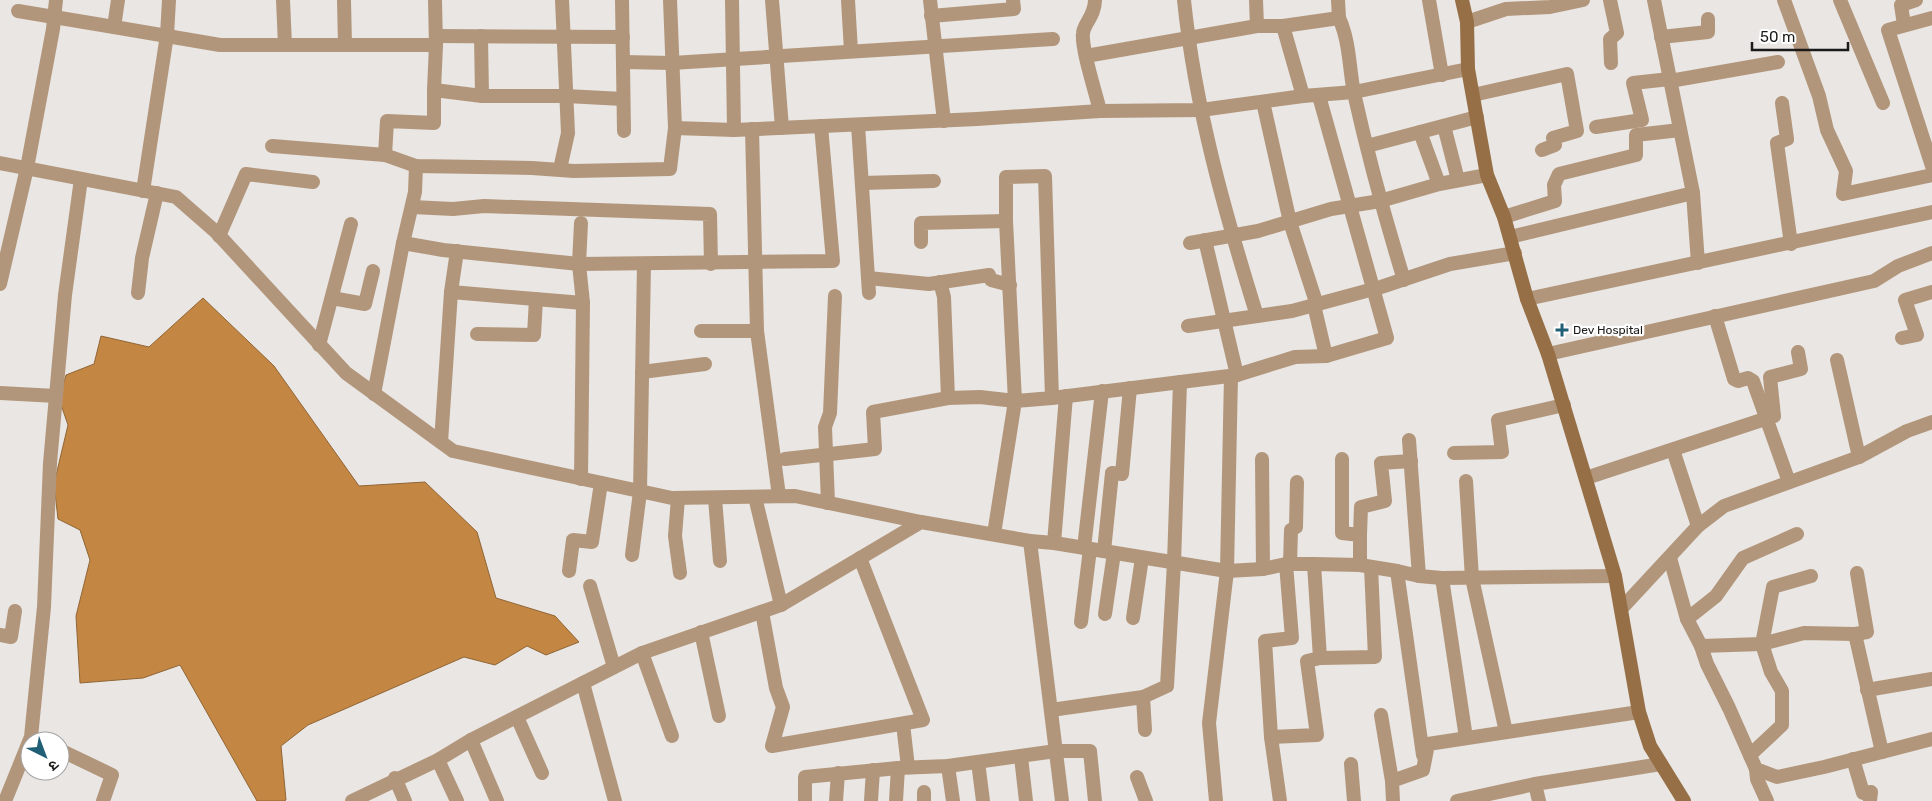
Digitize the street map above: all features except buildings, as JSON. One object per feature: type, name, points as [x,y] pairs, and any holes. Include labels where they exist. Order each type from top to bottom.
[{"type":"main road","points":[[1462,0],[1467,22],[1468,70],[1487,175],[1504,217],[1527,299],[1548,354],[1615,576],[1638,712],[1650,746],[1684,801]]},
{"type":"street","points":[[0,284],[27,168],[55,17],[56,0]]},
{"type":"street","points":[[114,27],[118,0]]},
{"type":"street","points":[[138,293],[167,36],[169,0]]},
{"type":"street","points":[[283,0],[285,45]]},
{"type":"street","points":[[344,0],[345,45]]},
{"type":"street","points":[[384,155],[387,120],[434,123],[435,0]]},
{"type":"street","points":[[560,169],[568,133],[562,37],[562,0]]},
{"type":"street","points":[[622,0],[624,132]]},
{"type":"street","points":[[272,146],[384,155],[416,166],[560,169],[574,171],[670,169],[675,128],[671,0]]},
{"type":"street","points":[[732,0],[734,130]]},
{"type":"street","points":[[772,0],[782,128]]},
{"type":"street","points":[[848,0],[852,51]]},
{"type":"street","points":[[930,0],[944,121]]},
{"type":"street","points":[[932,16],[1014,9],[1013,0]]},
{"type":"street","points":[[1096,0],[1095,8],[1083,32],[1086,56],[1100,110]]},
{"type":"street","points":[[1184,0],[1188,37],[1201,110],[1232,236],[1258,316]]},
{"type":"street","points":[[1256,0],[1257,26]]},
{"type":"street","points":[[1338,0],[1339,18],[1346,32],[1354,92],[1380,201],[1404,280]]},
{"type":"street","points":[[1429,0],[1442,75]]},
{"type":"street","points":[[1467,22],[1506,9],[1582,0]]},
{"type":"street","points":[[1610,0],[1617,33],[1610,39],[1611,63]]},
{"type":"street","points":[[1653,0],[1693,194],[1698,263]]},
{"type":"street","points":[[1784,0],[1819,96],[1827,130],[1846,171],[1843,194],[1932,175]]},
{"type":"street","points":[[1840,0],[1883,103]]},
{"type":"street","points":[[1904,25],[1901,5],[1916,0]]},
{"type":"street","points":[[18,11],[220,45],[345,45],[481,36],[623,37]]},
{"type":"street","points":[[1086,56],[1257,26],[1283,26],[1339,18]]},
{"type":"street","points":[[1932,18],[1888,30],[1932,166]]},
{"type":"street","points":[[1662,37],[1708,32],[1708,19]]},
{"type":"street","points":[[1283,26],[1303,96]]},
{"type":"street","points":[[481,36],[482,96]]},
{"type":"street","points":[[623,62],[672,63],[1054,39]]},
{"type":"street","points":[[1596,128],[1642,120],[1633,83],[1670,80],[1778,62]]},
{"type":"street","points":[[675,128],[734,130],[944,121],[1100,110],[1201,110],[1303,96],[1354,92],[1468,70]]},
{"type":"street","points":[[1473,95],[1566,74],[1577,131],[1553,138],[1555,145],[1542,150]]},
{"type":"street","points":[[434,90],[482,96],[566,96],[623,99]]},
{"type":"street","points":[[785,459],[876,449],[873,412],[948,398],[980,397],[1015,401],[1234,376],[1294,357],[1326,356],[1387,338],[1319,96]]},
{"type":"street","points":[[1263,102],[1290,222],[1315,305],[1326,356]]},
{"type":"street","points":[[1782,102],[1787,139],[1777,143],[1791,244]]},
{"type":"street","points":[[1367,146],[1477,117]]},
{"type":"street","points":[[858,125],[869,293]]},
{"type":"street","points":[[403,243],[457,251],[579,264],[711,264],[833,261],[822,126]]},
{"type":"street","points":[[1444,126],[1458,180]]},
{"type":"street","points":[[752,129],[757,331],[779,496]]},
{"type":"street","points":[[1504,217],[1555,201],[1554,185],[1560,174],[1636,155],[1636,135],[1680,130]]},
{"type":"street","points":[[1420,132],[1439,184]]},
{"type":"street","points":[[0,163],[176,197],[220,236],[346,373],[453,451],[601,484],[678,498],[795,496],[920,522],[1227,571],[1263,569],[1288,564],[1314,564],[1366,566],[1419,576],[1442,578],[1615,576]]},
{"type":"street","points":[[374,394],[403,243],[415,192],[416,166]]},
{"type":"street","points":[[220,236],[246,174],[313,182]]},
{"type":"street","points":[[1190,243],[1258,231],[1331,209],[1380,201],[1439,184],[1487,175]]},
{"type":"street","points":[[994,534],[1015,401],[1006,221],[1006,177],[1045,176],[1059,397],[1054,543]]},
{"type":"street","points":[[36,731],[50,463],[65,295],[81,179]]},
{"type":"street","points":[[862,183],[934,181]]},
{"type":"street","points":[[1510,237],[1693,194]]},
{"type":"street","points":[[412,207],[453,209],[484,206],[710,214],[711,264]]},
{"type":"street","points":[[1527,299],[1791,244],[1932,212]]},
{"type":"street","points":[[921,242],[921,223],[1006,221]]},
{"type":"street","points":[[581,223],[579,264],[583,303],[581,479]]},
{"type":"street","points":[[320,345],[351,224]]},
{"type":"street","points":[[1205,240],[1224,321],[1234,376],[1227,571],[1208,722],[1216,801]]},
{"type":"street","points":[[441,442],[451,292],[457,251]]},
{"type":"street","points":[[1188,326],[1258,316],[1315,305],[1404,280],[1450,264],[1515,253]]},
{"type":"street","points":[[1548,354],[1874,281],[1898,266],[1932,253]]},
{"type":"street","points":[[632,555],[640,492],[644,264]]},
{"type":"street","points":[[332,298],[365,304],[373,271]]},
{"type":"street","points":[[868,278],[929,284],[989,275],[991,280],[1010,285]]},
{"type":"street","points":[[940,282],[944,297],[948,398]]},
{"type":"street","points":[[451,292],[583,303]]},
{"type":"street","points":[[1902,338],[1917,335],[1905,300],[1932,292]]},
{"type":"street","points":[[828,503],[825,427],[830,413],[835,296]]},
{"type":"street","points":[[476,334],[534,335],[536,299]]},
{"type":"street","points":[[1715,316],[1734,379],[1738,381],[1748,378],[1753,381],[1789,482]]},
{"type":"street","points":[[701,330],[757,331]]},
{"type":"street","points":[[1586,478],[1767,420],[1774,416],[1770,377],[1801,369],[1798,352]]},
{"type":"street","points":[[1837,360],[1858,457]]},
{"type":"street","points":[[642,372],[705,364]]},
{"type":"street","points":[[1051,710],[1143,697],[1167,686],[1174,563],[1180,382]]},
{"type":"street","points":[[1081,622],[1098,550],[1112,473],[1122,474],[1130,388]]},
{"type":"street","points":[[1102,392],[1098,550],[1105,614]]},
{"type":"street","points":[[0,393],[56,396]]},
{"type":"street","points":[[1454,453],[1502,452],[1498,420],[1564,405]]},
{"type":"street","points":[[1620,610],[1698,526],[1724,506],[1858,457],[1908,430],[1932,422]]},
{"type":"street","points":[[1410,440],[1419,576]]},
{"type":"street","points":[[1672,450],[1698,526]]},
{"type":"street","points":[[1262,459],[1263,569]]},
{"type":"street","points":[[1342,459],[1342,533],[1360,535]]},
{"type":"street","points":[[1271,738],[1317,736],[1307,661],[1320,658],[1375,657],[1366,566],[1360,535],[1361,507],[1385,501],[1381,463],[1411,461]]},
{"type":"street","points":[[1466,480],[1472,578],[1506,732]]},
{"type":"street","points":[[1280,801],[1271,738],[1264,641],[1292,638],[1288,564],[1292,530],[1296,527],[1298,482]]},
{"type":"street","points":[[569,571],[573,540],[592,542],[601,484]]},
{"type":"street","points":[[755,497],[781,605]]},
{"type":"street","points":[[678,498],[675,536],[680,573]]},
{"type":"street","points":[[715,498],[720,561]]},
{"type":"street","points":[[352,801],[396,778],[438,760],[471,740],[642,653],[781,605],[920,522]]},
{"type":"street","points":[[1687,619],[1716,596],[1743,558],[1797,534]]},
{"type":"street","points":[[1030,541],[1062,801]]},
{"type":"street","points":[[762,612],[776,688],[783,707],[772,746],[923,720],[860,558]]},
{"type":"street","points":[[1133,618],[1142,558]]},
{"type":"street","points":[[1670,558],[1687,619],[1750,755],[1756,769],[1757,779],[1767,801]]},
{"type":"street","points":[[1314,564],[1320,658]]},
{"type":"street","points":[[1397,571],[1424,763]]},
{"type":"street","points":[[1701,646],[1762,644],[1804,633],[1856,634],[1867,632],[1858,573]]},
{"type":"street","points":[[1750,755],[1782,725],[1782,691],[1771,672],[1762,644],[1773,587],[1811,576]]},
{"type":"street","points":[[1442,578],[1466,738]]},
{"type":"street","points":[[590,586],[614,667]]},
{"type":"street","points":[[0,635],[11,636],[15,610]]},
{"type":"street","points":[[701,632],[719,716]]},
{"type":"street","points":[[1856,634],[1882,752]]},
{"type":"street","points":[[642,653],[672,736]]},
{"type":"street","points":[[1867,690],[1932,679]]},
{"type":"street","points":[[583,683],[616,801]]},
{"type":"street","points":[[1143,697],[1145,730]]},
{"type":"street","points":[[1392,781],[1423,770],[1428,744],[1638,712]]},
{"type":"street","points":[[1382,715],[1392,781],[1393,801]]},
{"type":"street","points":[[517,716],[542,773]]},
{"type":"street","points":[[896,801],[903,768],[902,724]]},
{"type":"street","points":[[1756,769],[1777,776],[1853,760],[1932,739]]},
{"type":"street","points":[[471,740],[498,801]]},
{"type":"street","points":[[805,801],[805,777],[873,770],[948,766],[1056,751],[1090,750],[1095,801]]},
{"type":"street","points":[[70,755],[112,775],[103,801]]},
{"type":"street","points":[[1021,757],[1026,801]]},
{"type":"street","points":[[438,760],[457,801]]},
{"type":"street","points":[[1853,760],[1863,793],[1871,792],[1870,801]]},
{"type":"street","points":[[978,762],[984,801]]},
{"type":"street","points":[[1351,764],[1354,801]]},
{"type":"street","points":[[1457,801],[1535,784],[1661,764]]},
{"type":"street","points":[[948,766],[953,801]]},
{"type":"street","points":[[871,801],[873,770]]},
{"type":"street","points":[[7,800],[20,773]]},
{"type":"street","points":[[836,801],[838,773]]},
{"type":"street","points":[[1137,777],[1146,801]]},
{"type":"street","points":[[396,778],[405,801]]},
{"type":"street","points":[[1535,784],[1538,801]]},
{"type":"shaded area","points":[[203,298],[274,366],[359,486],[425,482],[477,532],[496,598],[555,616],[579,642],[546,655],[527,646],[495,665],[464,657],[308,725],[281,746],[286,800],[284,801],[257,801],[180,665],[143,678],[80,683],[76,616],[90,560],[80,530],[58,519],[54,484],[68,425],[59,399],[66,375],[94,364],[101,336],[149,347]]},
{"type":"place","name":"Dev Hospital","points":[[1562,330]]}]
